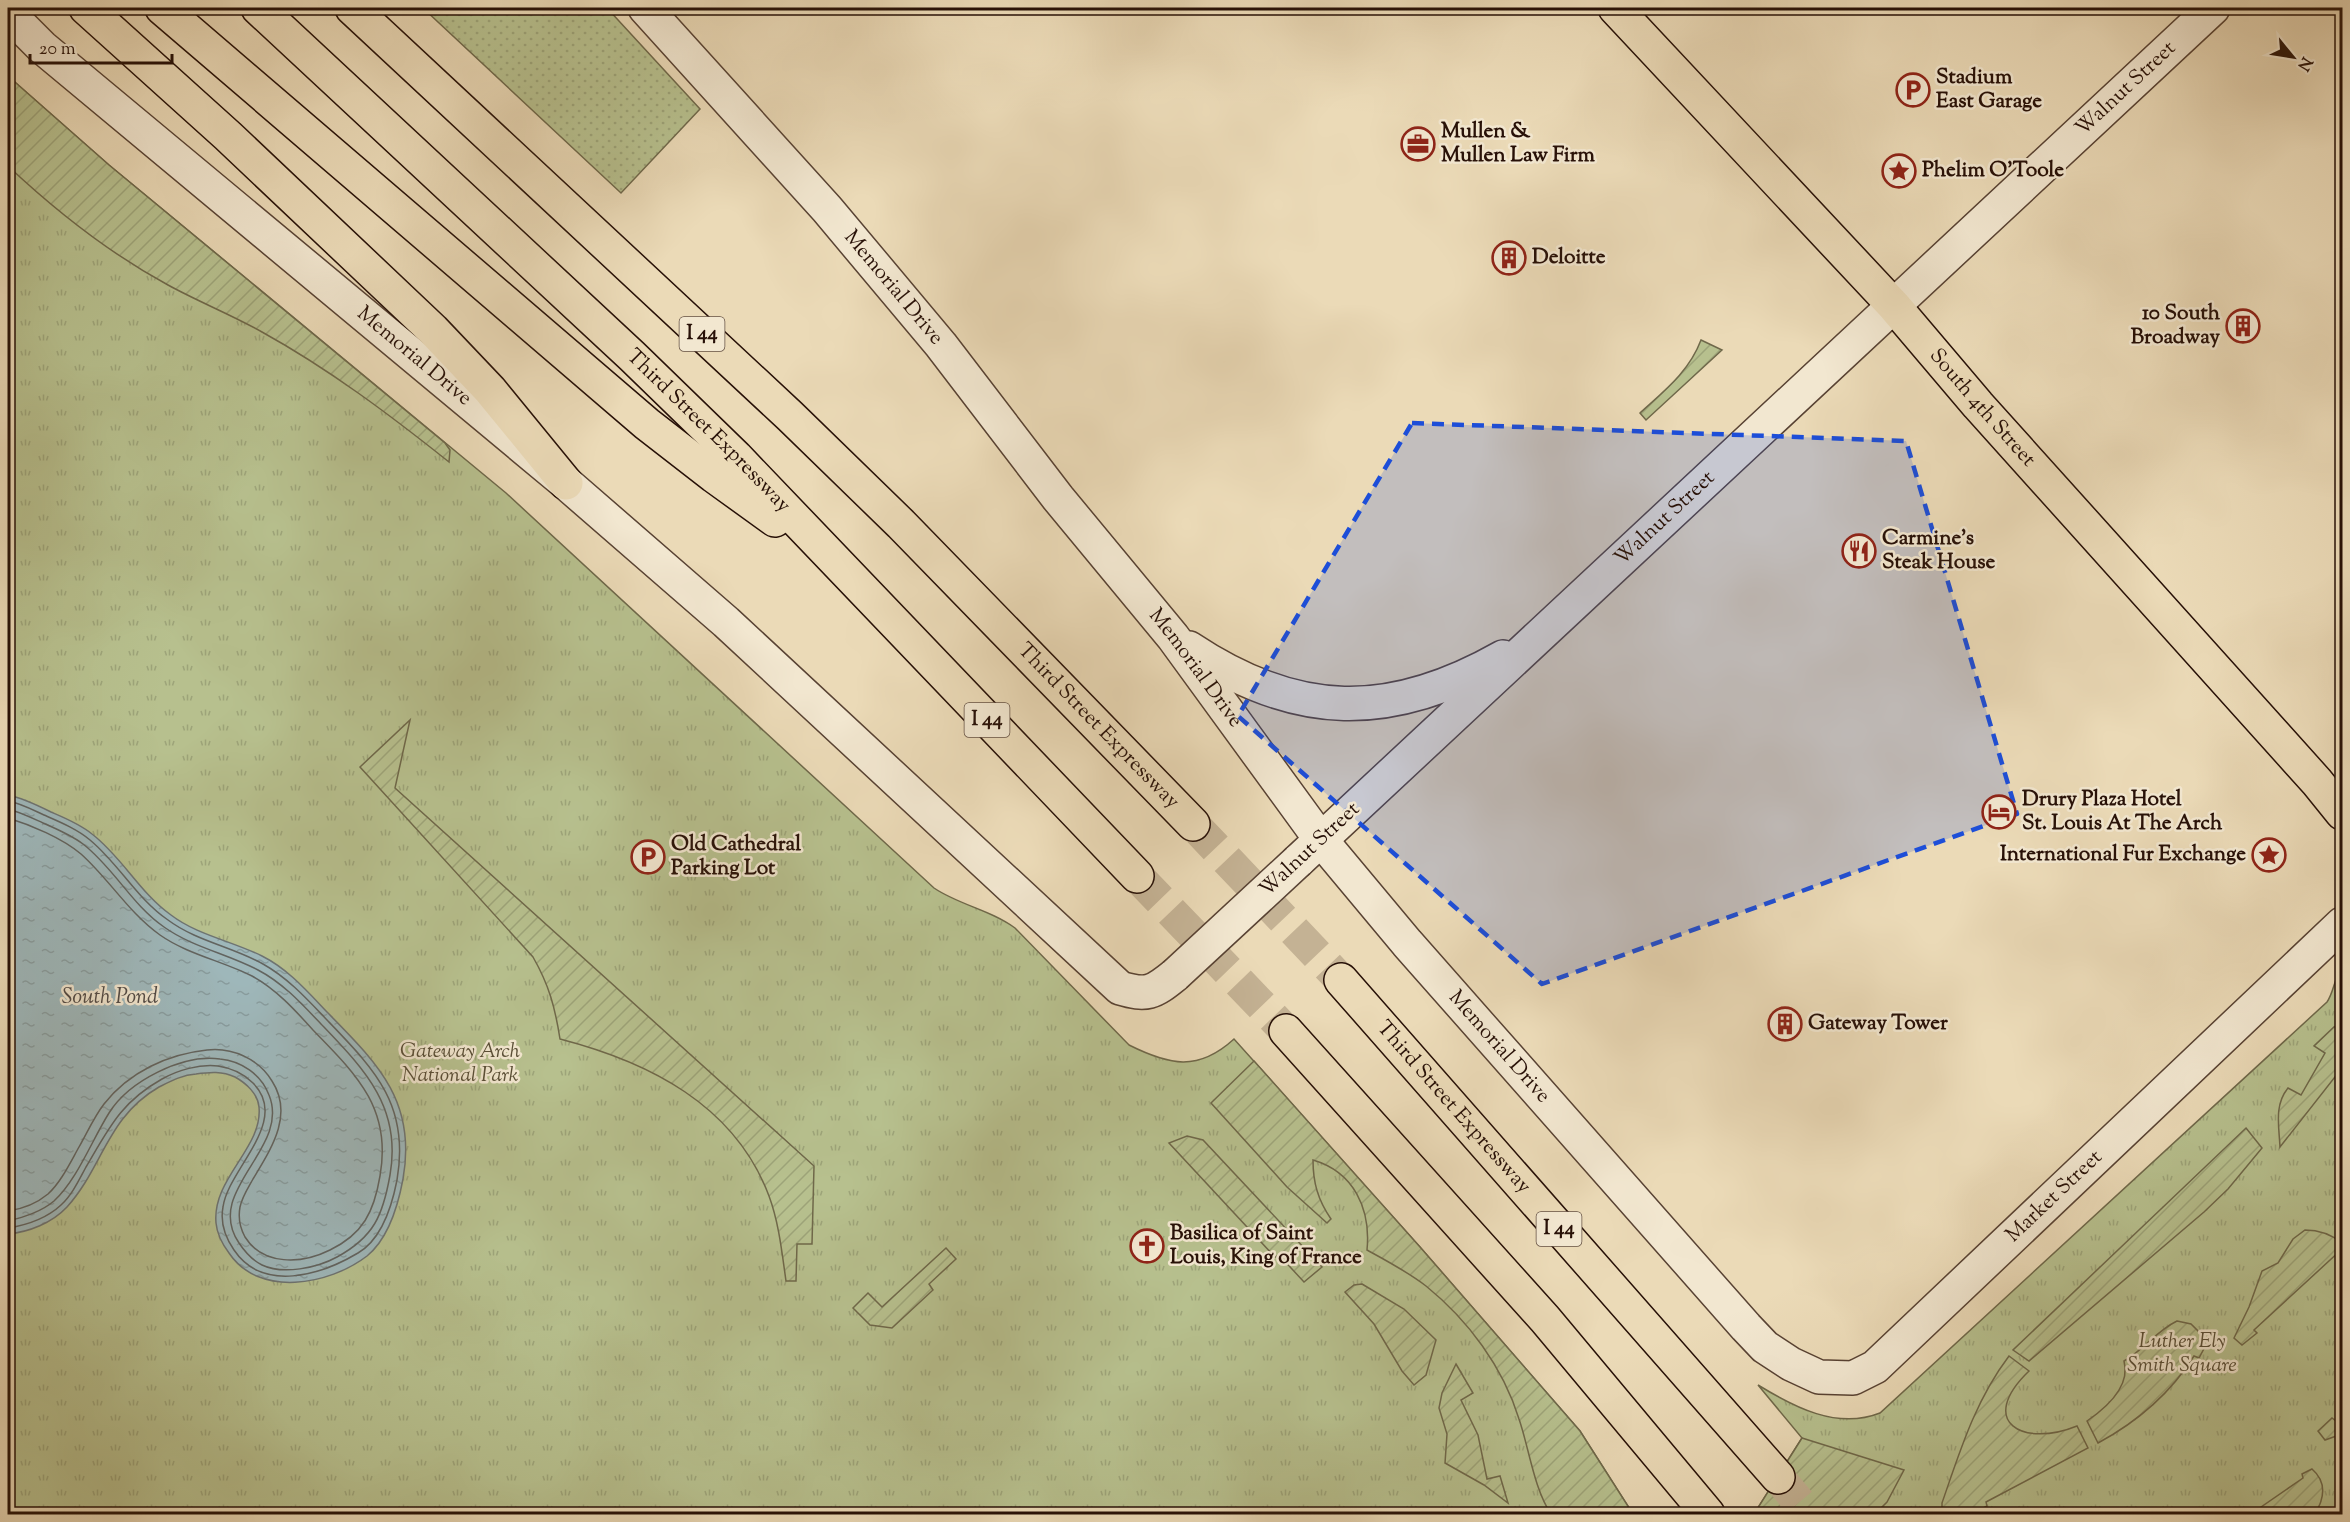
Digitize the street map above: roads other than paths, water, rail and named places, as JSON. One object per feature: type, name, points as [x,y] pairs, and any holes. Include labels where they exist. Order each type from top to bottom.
[{"type":"main road","points":[[86,8],[228,136],[433,330],[490,390],[566,483]]},
{"type":"main road","points":[[162,8],[648,424],[714,476],[838,564]]},
{"type":"main road","name":"Third Street Expressway","points":[[258,8],[632,356],[736,457],[1137,876]]},
{"type":"main road","name":"Third Street Expressway","points":[[352,8],[816,441],[901,524],[1192,824]]},
{"type":"main road","name":"South 4th Street","points":[[1615,8],[1894,306],[1978,405],[2343,813]]},
{"type":"main road","name":"Third Street Expressway","points":[[1341,980],[1778,1477]]},
{"type":"main road","points":[[1286,1031],[1545,1319],[1708,1515]]},
{"type":"street","name":"Memorial Drive","points":[[645,8],[850,237],[941,345],[1058,498],[1173,637],[1310,850],[1407,943],[1746,1327]]},
{"type":"street","name":"Walnut Street","points":[[1106,976],[1120,988],[1140,994],[1161,986],[1175,975],[2213,8]]},
{"type":"street","name":"Memorial Drive","points":[[8,13],[42,46],[566,483],[726,622],[1106,976]]},
{"type":"street","points":[[1173,637],[1218,668],[1269,691],[1301,699],[1348,705],[1392,701],[1446,684],[1484,668],[1543,634]]},
{"type":"street","name":"Market Street","points":[[1746,1327],[1765,1347],[1791,1365],[1819,1377],[1853,1378],[1875,1367],[2343,924]]},
{"type":"water","name":"South Pond","points":[[8,795],[35,804],[87,830],[113,853],[160,906],[181,922],[262,956],[280,967],[312,996],[377,1067],[398,1105],[404,1127],[406,1152],[401,1189],[391,1221],[375,1249],[367,1256],[334,1274],[315,1280],[295,1282],[258,1277],[242,1267],[229,1253],[218,1231],[217,1207],[229,1177],[253,1136],[258,1122],[259,1107],[254,1093],[243,1082],[230,1075],[216,1072],[181,1077],[159,1087],[142,1099],[117,1128],[79,1192],[67,1207],[40,1226],[8,1234]]},
{"type":"tunnel","points":[[1193,824],[1341,980]]},
{"type":"tunnel","points":[[1137,876],[1286,1031]]},
{"type":"tunnel","points":[[1778,1477],[1809,1514]]},
{"type":"place","name":"Stadium East Garage","points":[[1913,90]]},
{"type":"place","name":"Mullen & Mullen Law Firm","points":[[1418,144]]},
{"type":"place","name":"Phelim O'Toole","points":[[1899,171]]},
{"type":"place","name":"Deloitte","points":[[1509,258]]},
{"type":"place","name":"10 South Broadway","points":[[2243,326]]},
{"type":"place","name":"Carmine's Steak House","points":[[1859,551]]},
{"type":"place","name":"Drury Plaza Hotel St. Louis At The Arch","points":[[1999,812]]},
{"type":"place","name":"International Fur Exchange","points":[[2269,855]]},
{"type":"place","name":"Old Cathedral Parking Lot","points":[[648,857]]},
{"type":"place","name":"Gateway Tower","points":[[1785,1024]]},
{"type":"place","name":"Basilica of Saint Louis, King of France","points":[[1147,1246]]},
{"type":"park label","name":"Gateway Arch National Park","points":[[460,1064]]},
{"type":"park label","name":"Luther Ely Smith Square","points":[[2182,1354]]}]
